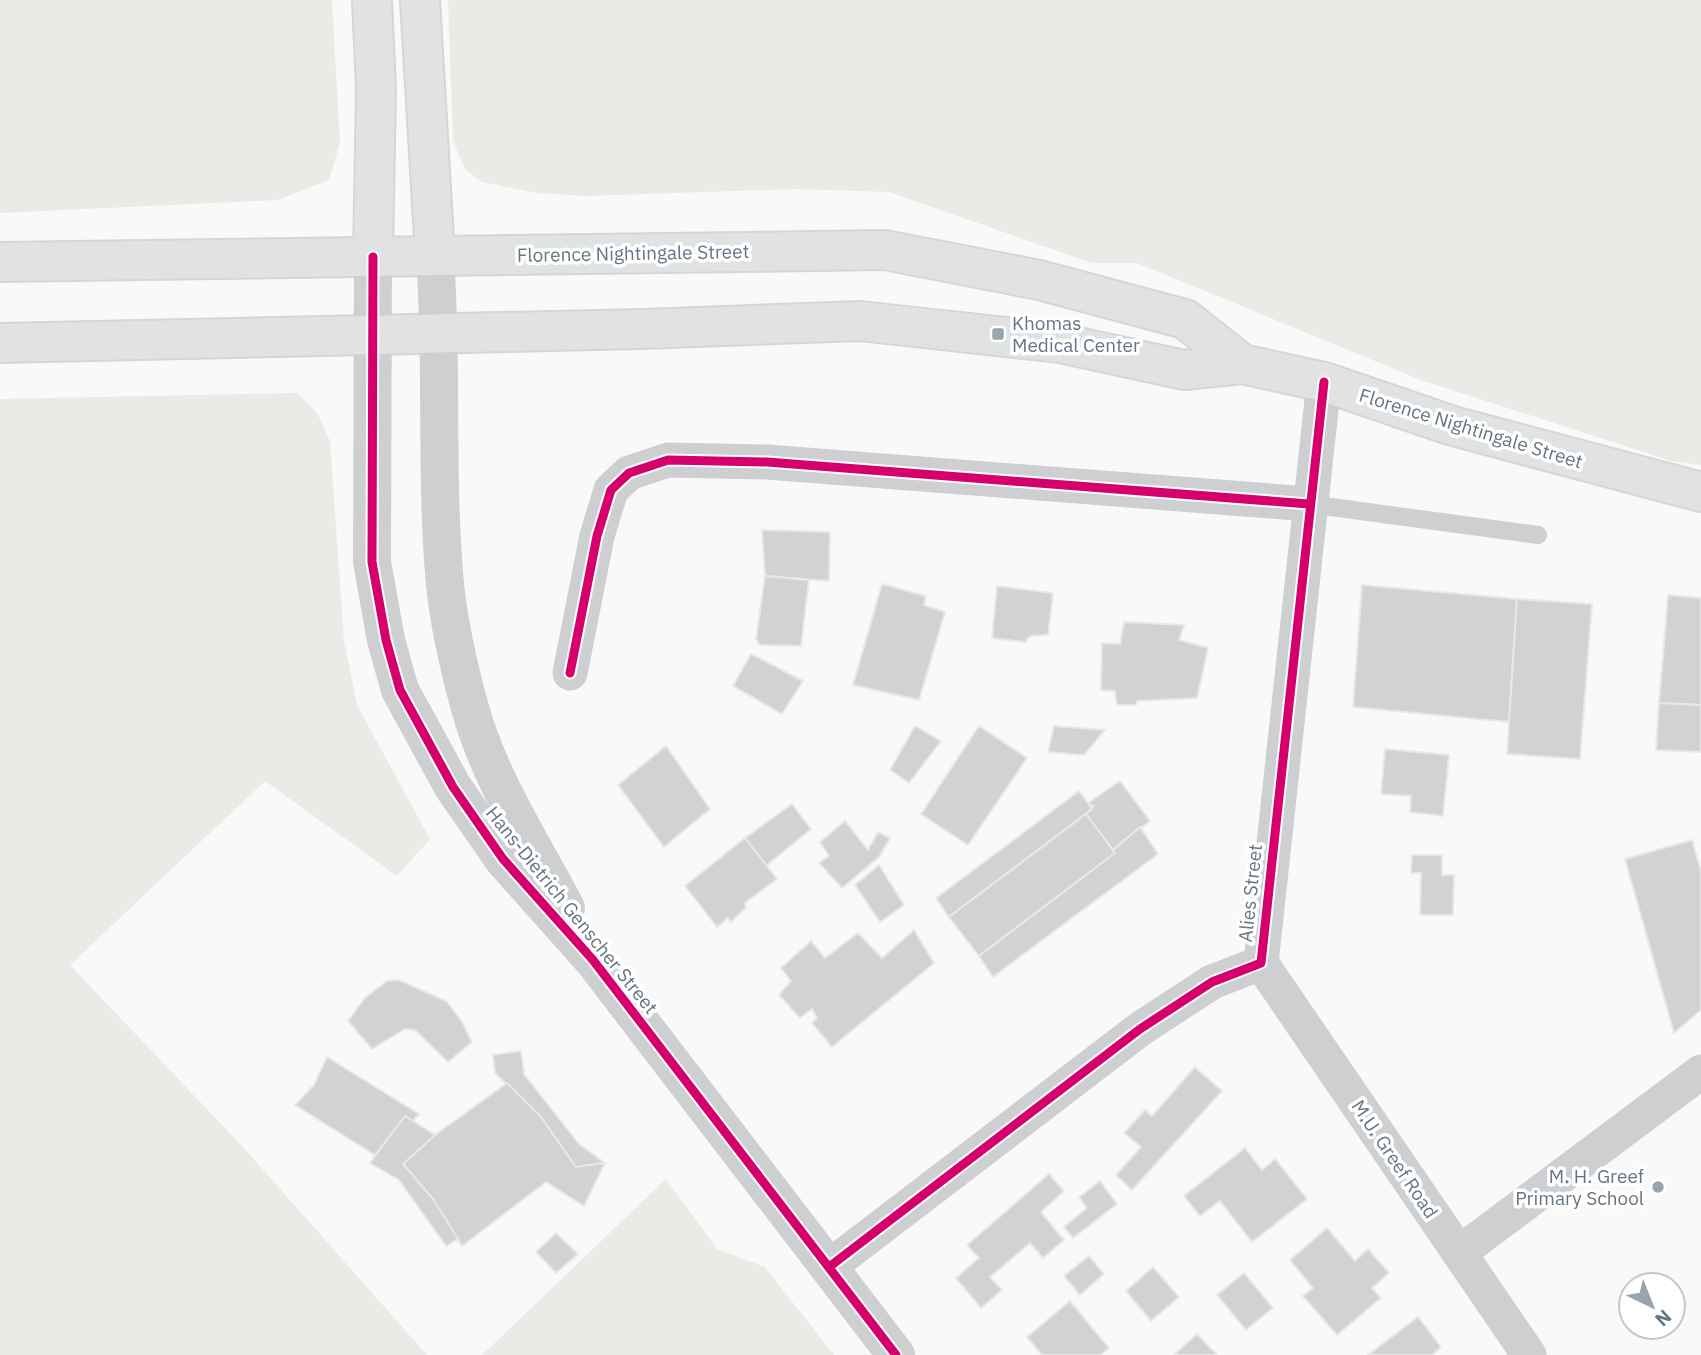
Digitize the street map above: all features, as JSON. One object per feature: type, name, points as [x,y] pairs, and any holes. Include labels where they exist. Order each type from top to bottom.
[{"type":"main road","points":[[372,0],[376,88],[373,257]]},
{"type":"main road","points":[[420,0],[435,256]]},
{"type":"main road","name":"Florence Nightingale Street","points":[[0,262],[885,250],[1039,280],[1185,319],[1242,364]]},
{"type":"main road","name":"Florence Nightingale Street","points":[[0,343],[370,336],[860,321],[1060,343],[1184,370],[1242,364],[1324,382],[1453,426],[1701,492]]},
{"type":"street","name":"Hans-Dietrich Genscher Street","points":[[435,256],[440,334],[440,491],[445,587],[471,710],[509,800],[593,960]]},
{"type":"street","name":"Hans-Dietrich Genscher Street","points":[[373,257],[370,336],[372,562],[386,640],[400,690],[453,788],[503,859],[593,960],[896,1355]]},
{"type":"street","name":"Alies Street","points":[[829,1267],[1140,1029],[1212,982],[1261,963],[1324,382]]},
{"type":"street","points":[[570,673],[597,536],[611,490],[629,473],[668,460],[767,462],[1309,504]]},
{"type":"street","name":"M.U. Greef Road","points":[[1261,963],[1530,1355]]},
{"type":"street","points":[[1459,1253],[1701,1072]]},
{"type":"lane","points":[[1309,504],[1538,535]]},
{"type":"shaded area","points":[[0,0],[332,0],[340,143],[329,180],[278,200],[0,213]]},
{"type":"shaded area","points":[[448,0],[1701,0],[1701,465],[1671,461],[1421,380],[1137,263],[1092,263],[889,192],[796,189],[586,196],[536,193],[482,182],[465,169],[453,141]]},
{"type":"shaded area","points":[[297,393],[317,413],[330,441],[344,642],[357,705],[430,839],[397,876],[265,781],[70,965],[242,1146],[427,1355],[0,1355],[0,399]]},
{"type":"shaded area","points":[[666,1179],[717,1249],[765,1267],[834,1355],[482,1355]]},
{"type":"building","points":[[762,530],[830,532],[829,581],[765,576]]},
{"type":"building","points":[[765,576],[809,580],[801,646],[760,645],[756,639]]},
{"type":"building","points":[[882,584],[926,596],[924,605],[945,612],[919,700],[853,685]]},
{"type":"building","points":[[1362,585],[1517,599],[1509,722],[1353,707]]},
{"type":"building","points":[[997,586],[1053,593],[1048,635],[1030,636],[1025,642],[992,638]]},
{"type":"building","points":[[1668,595],[1701,598],[1701,705],[1659,703]]},
{"type":"building","points":[[1517,599],[1592,604],[1580,759],[1507,754]]},
{"type":"building","points":[[1124,622],[1184,625],[1179,640],[1208,648],[1197,698],[1137,701],[1136,705],[1117,705],[1115,691],[1101,690],[1102,643],[1120,644]]},
{"type":"building","points":[[751,654],[803,681],[782,714],[733,686]]},
{"type":"building","points":[[1659,703],[1701,705],[1701,752],[1656,750]]},
{"type":"building","points":[[915,726],[941,741],[909,783],[890,770]]},
{"type":"building","points":[[979,726],[1027,758],[968,845],[921,814]]},
{"type":"building","points":[[1054,726],[1105,730],[1084,755],[1048,752]]},
{"type":"building","points":[[666,746],[710,809],[664,847],[618,785]]},
{"type":"building","points":[[1385,749],[1449,755],[1443,816],[1410,812],[1411,796],[1381,794]]},
{"type":"building","points":[[1120,781],[1150,821],[1113,850],[1086,814],[1094,806],[1088,803]]},
{"type":"building","points":[[1079,791],[1092,809],[949,917],[936,898]]},
{"type":"building","points":[[792,804],[811,829],[766,866],[745,838]]},
{"type":"building","points":[[1086,814],[1115,853],[979,956],[949,917]]},
{"type":"building","points":[[845,821],[868,850],[878,832],[890,838],[879,857],[842,888],[819,863],[829,856],[820,842]]},
{"type":"building","points":[[1140,827],[1158,854],[993,977],[979,956],[1115,853],[1113,850]]},
{"type":"building","points":[[745,838],[777,879],[745,903],[746,908],[731,922],[728,918],[717,927],[685,886]]},
{"type":"building","points":[[1692,840],[1701,871],[1701,1010],[1674,1033],[1625,859]]},
{"type":"building","points":[[1412,855],[1442,855],[1442,875],[1454,875],[1453,915],[1420,915],[1421,873],[1411,873]]},
{"type":"building","points":[[879,865],[904,905],[880,922],[855,885]]},
{"type":"building","points":[[914,930],[934,963],[832,1047],[812,1023],[817,1018],[812,1009],[800,1018],[779,995],[791,981],[781,968],[811,941],[825,958],[858,933],[882,958]]},
{"type":"building","points":[[399,980],[446,1001],[461,1020],[472,1042],[448,1062],[415,1030],[405,1029],[372,1049],[348,1021],[365,998],[387,981]]},
{"type":"building","points":[[521,1051],[524,1074],[579,1144],[605,1163],[576,1167],[540,1116],[495,1073],[493,1055]]},
{"type":"building","points":[[327,1057],[419,1114],[413,1121],[405,1116],[375,1155],[295,1105],[314,1085]]},
{"type":"building","points":[[1195,1067],[1222,1091],[1132,1190],[1116,1175],[1141,1147],[1124,1133],[1145,1110],[1152,1116]]},
{"type":"building","points":[[507,1083],[540,1116],[576,1167],[605,1163],[584,1206],[546,1182],[462,1246],[433,1199],[403,1164],[435,1135]]},
{"type":"building","points":[[405,1116],[435,1135],[403,1164],[433,1199],[458,1239],[446,1246],[399,1180],[370,1163]]},
{"type":"building","points":[[1245,1148],[1262,1170],[1275,1159],[1307,1199],[1252,1242],[1220,1201],[1200,1216],[1184,1196]]},
{"type":"building","points":[[1049,1174],[1064,1191],[1041,1212],[1064,1240],[1043,1258],[1030,1243],[990,1277],[1002,1290],[981,1308],[956,1278],[979,1258],[967,1245]]},
{"type":"building","points":[[1100,1181],[1117,1204],[1073,1238],[1064,1227],[1087,1208],[1079,1197]]},
{"type":"building","points":[[1327,1228],[1355,1261],[1368,1249],[1389,1273],[1372,1288],[1381,1298],[1337,1335],[1303,1296],[1313,1288],[1290,1260]]},
{"type":"building","points":[[556,1233],[578,1254],[556,1273],[536,1252]]},
{"type":"building","points":[[1089,1256],[1104,1274],[1080,1295],[1064,1276]]},
{"type":"building","points":[[1153,1267],[1179,1297],[1151,1321],[1126,1291]]},
{"type":"building","points":[[1244,1273],[1273,1308],[1246,1330],[1217,1295]]},
{"type":"building","points":[[1070,1301],[1109,1348],[1100,1355],[1042,1355],[1027,1337]]},
{"type":"building","points":[[1418,1317],[1441,1347],[1432,1355],[1368,1355]]},
{"type":"building","points":[[1197,1334],[1217,1355],[1174,1355]]},
{"type":"cycle path","points":[[373,257],[372,562],[386,640],[400,690],[453,787],[503,859],[593,960],[896,1355]]},
{"type":"cycle path","points":[[829,1267],[1140,1029],[1212,982],[1261,963],[1324,382]]},
{"type":"cycle path","points":[[570,673],[597,536],[611,490],[629,473],[668,460],[767,462],[1309,504]]},
{"type":"place","name":"Khomas Medical Center","points":[[998,334]]},
{"type":"place","name":"M. H. Greef Primary School","points":[[1658,1187]]}]
